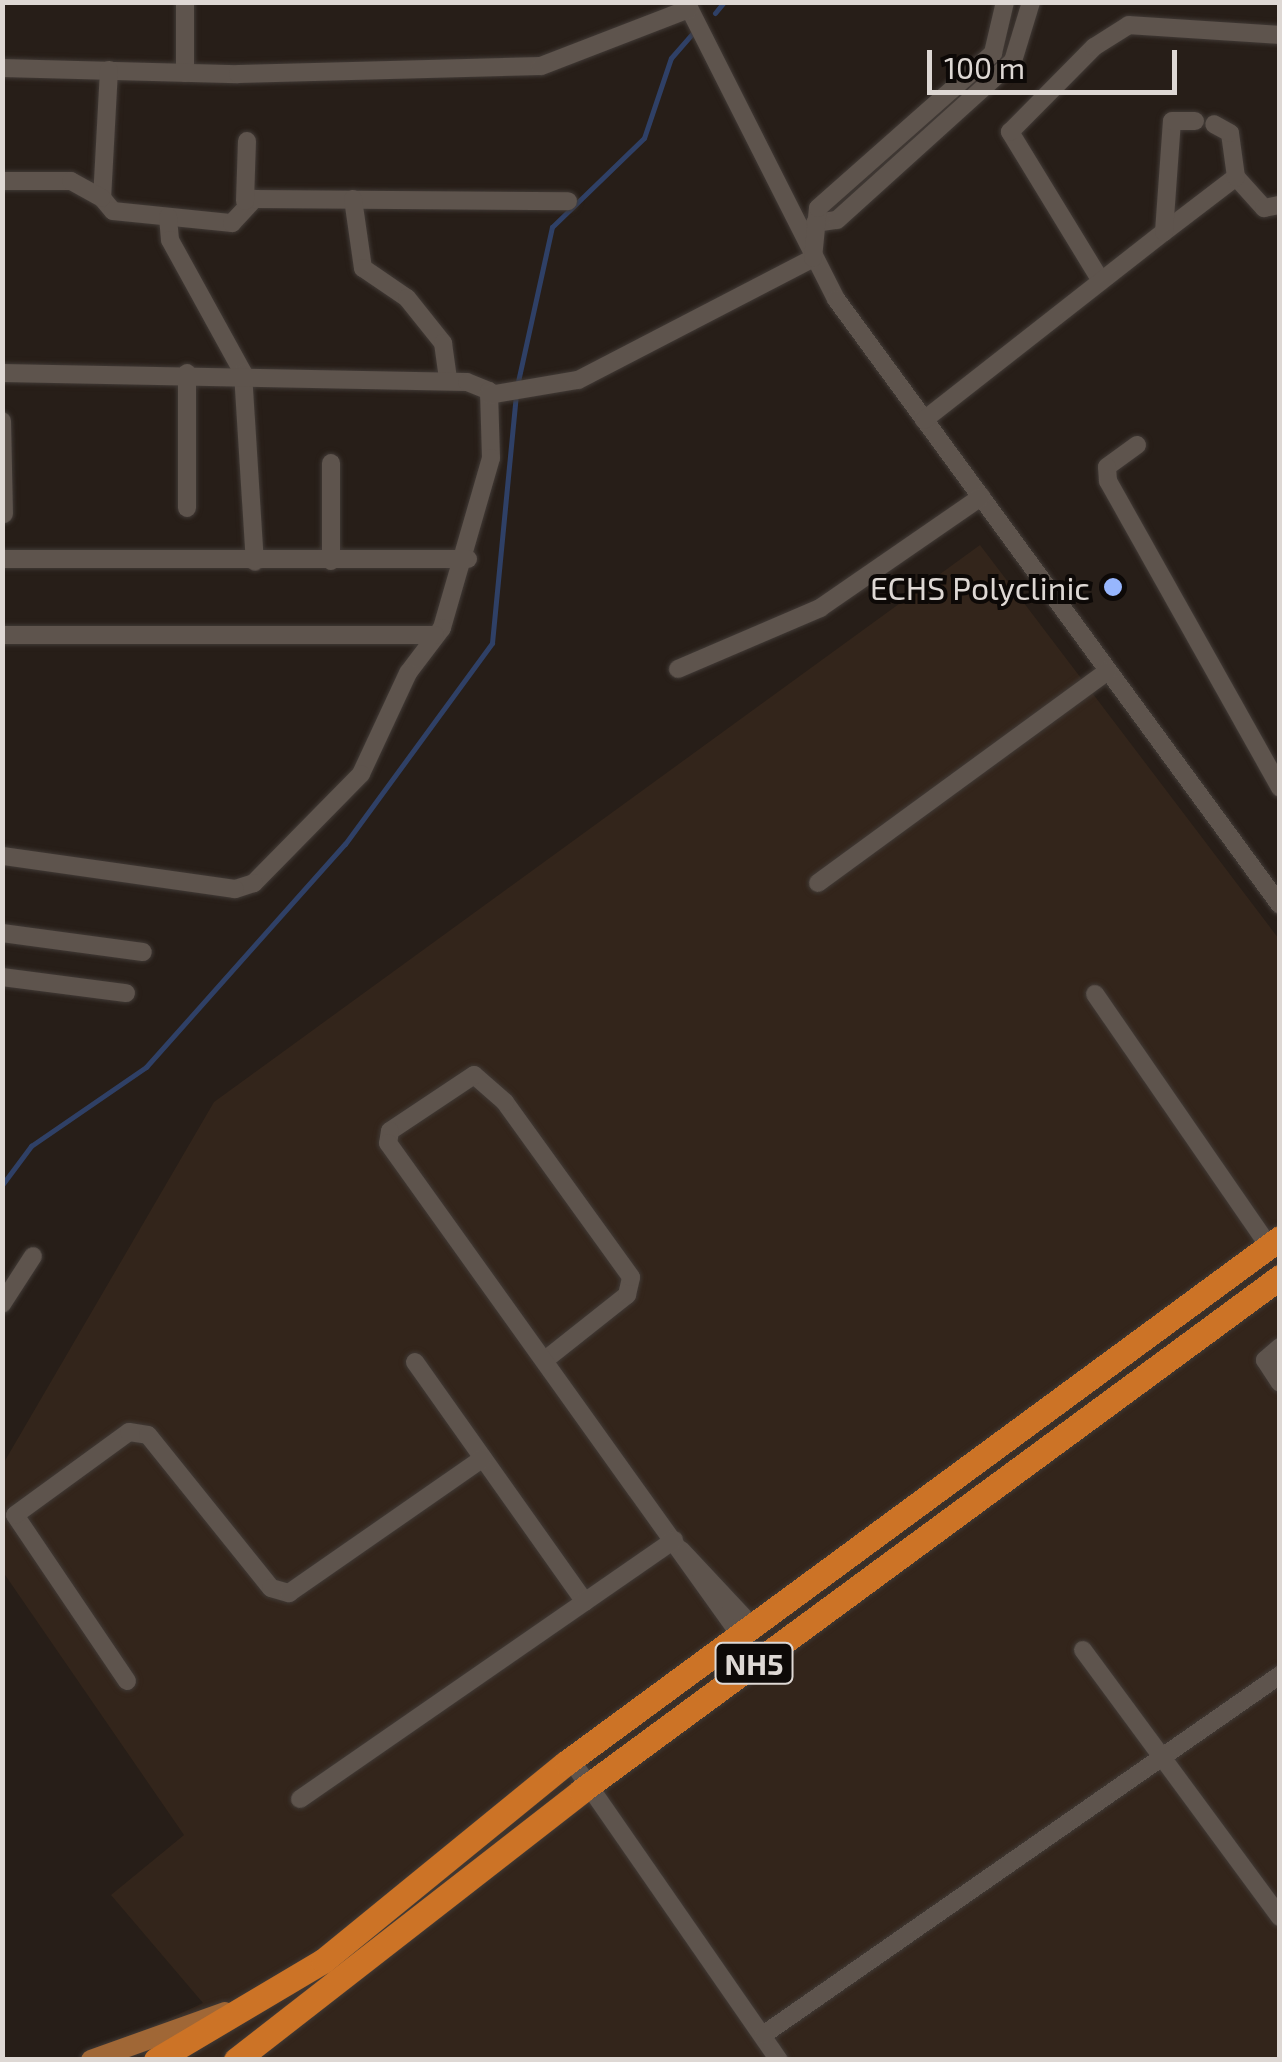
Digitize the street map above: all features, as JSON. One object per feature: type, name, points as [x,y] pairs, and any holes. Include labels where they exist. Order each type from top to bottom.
[{"type":"highway","name":"NH5","points":[[156,2060],[267,2000],[571,1760],[1274,1242]]},
{"type":"highway","name":"NH5","points":[[236,2060],[587,1786],[1280,1277]]},
{"type":"main road","points":[[91,2060],[267,2000]]},
{"type":"street","points":[[185,2],[185,73]]},
{"type":"street","points":[[814,258],[818,208],[993,53],[1005,2]]},
{"type":"street","points":[[815,222],[837,220],[1013,61],[1031,2]]},
{"type":"street","points":[[2,68],[185,73],[541,66],[687,6],[814,258],[924,420],[1280,905]]},
{"type":"street","points":[[1101,280],[1010,132],[1094,46],[1129,25],[1280,35]]},
{"type":"street","points":[[102,198],[109,70]]},
{"type":"street","points":[[1164,232],[1172,121],[1205,122],[1230,133],[1236,177],[1264,208],[1280,205]]},
{"type":"street","points":[[2,182],[71,181],[102,198],[113,211],[232,222],[246,201],[247,141]]},
{"type":"street","points":[[924,420],[1236,177]]},
{"type":"street","points":[[353,198],[364,268],[407,298],[443,343],[448,380]]},
{"type":"street","points":[[246,201],[568,201]]},
{"type":"street","points":[[168,217],[170,240],[243,373],[255,562]]},
{"type":"street","points":[[2,373],[243,373],[448,380],[506,393],[592,373],[814,258]]},
{"type":"street","points":[[186,373],[187,508]]},
{"type":"street","points":[[2,856],[248,888],[361,774],[435,635],[468,559],[506,393]]},
{"type":"street","points":[[2,421],[4,514]]},
{"type":"street","points":[[1137,445],[1108,467],[1108,480],[1280,788]]},
{"type":"street","points":[[330,560],[332,463]]},
{"type":"street","points":[[678,669],[820,608],[981,497]]},
{"type":"street","points":[[2,559],[468,559]]},
{"type":"street","points":[[2,634],[435,635]]},
{"type":"street","points":[[818,883],[1108,671]]},
{"type":"street","points":[[2,933],[143,952]]},
{"type":"street","points":[[2,977],[126,993]]},
{"type":"street","points":[[1095,994],[1274,1242]]},
{"type":"street","points":[[546,1360],[628,1295],[631,1276],[506,1102],[474,1075],[387,1138],[678,1545],[746,1630]]},
{"type":"street","points":[[2,1304],[32,1256]]},
{"type":"street","points":[[1280,1347],[1265,1360],[1280,1383]]},
{"type":"street","points":[[415,1362],[585,1602]]},
{"type":"street","points":[[128,1681],[15,1515],[129,1432],[148,1435],[271,1588],[288,1593],[483,1458]]},
{"type":"street","points":[[300,1800],[585,1602],[678,1545]]},
{"type":"street","points":[[1083,1650],[1158,1758],[1280,1917]]},
{"type":"street","points":[[763,2035],[1280,1675]]},
{"type":"street","points":[[571,1760],[780,2060]]},
{"type":"shaded area","points":[[980,545],[1279,939],[1279,2059],[82,2059],[203,2003],[111,1895],[184,1835],[3,1572],[3,1464],[214,1102]]},
{"type":"waterway","points":[[715,13],[724,2]]},
{"type":"waterway","points":[[517,386],[552,227],[644,138],[671,58],[692,34]]},
{"type":"waterway","points":[[2,1185],[31,1146],[146,1067],[345,844],[492,643],[516,396]]},
{"type":"place","name":"ECHS Polyclinic","points":[[1113,587]]}]
